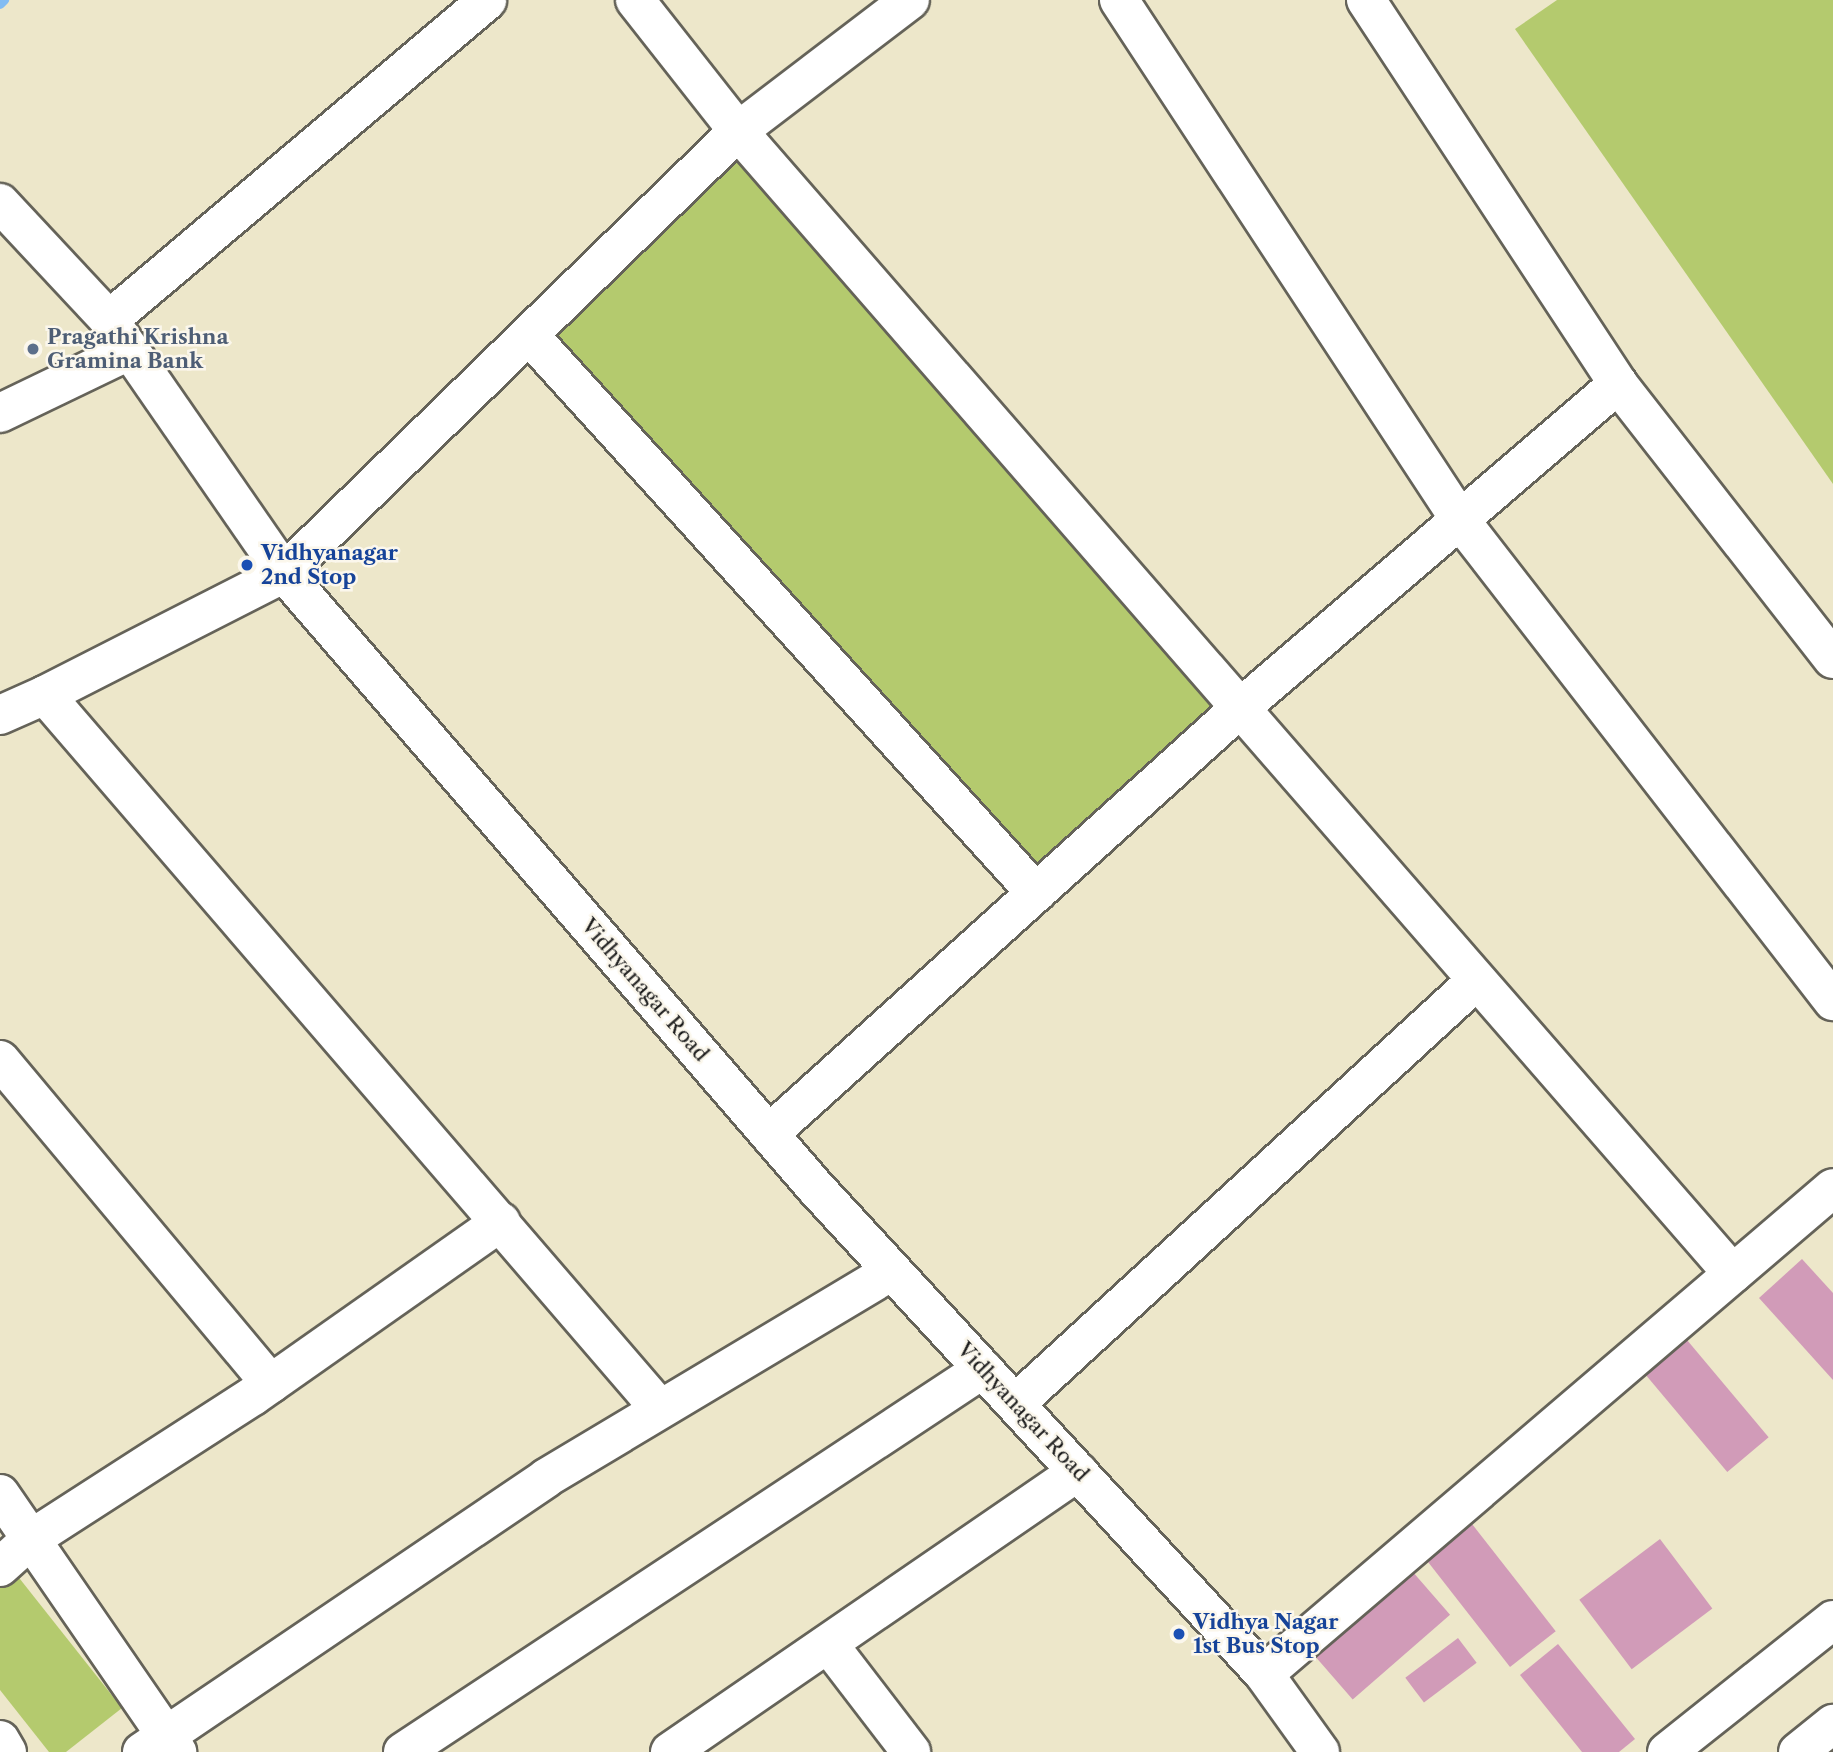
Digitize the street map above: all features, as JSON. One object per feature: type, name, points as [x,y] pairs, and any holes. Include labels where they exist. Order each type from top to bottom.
[{"type":"street","points":[[0,413],[119,335],[487,0]]},
{"type":"street","points":[[635,0],[738,131],[1238,710],[1733,1274]]},
{"type":"street","points":[[0,715],[45,695],[284,573],[738,131],[910,0]]},
{"type":"street","points":[[1119,0],[1460,520],[1833,1001]]},
{"type":"street","points":[[1366,0],[1618,383],[1833,659]]},
{"type":"street","name":"Vidhyanagar Road","points":[[0,203],[119,335],[284,573],[769,1134],[1265,1674],[1320,1752]]},
{"type":"street","points":[[529,335],[1036,893]]},
{"type":"street","points":[[769,1134],[1238,710],[1618,383]]},
{"type":"street","points":[[45,695],[660,1409]]},
{"type":"street","points":[[1015,1404],[1476,981]]},
{"type":"street","points":[[0,1060],[271,1384]]},
{"type":"street","points":[[1265,1674],[1833,1188]]},
{"type":"street","points":[[0,1567],[31,1539],[271,1384],[501,1222]]},
{"type":"street","points":[[0,1494],[162,1747],[546,1478],[892,1271]]},
{"type":"street","points":[[403,1752],[983,1369]]},
{"type":"street","points":[[670,1752],[1078,1472]]},
{"type":"street","points":[[1667,1752],[1833,1620]]},
{"type":"street","points":[[829,1645],[911,1752]]},
{"type":"street","points":[[1798,1752],[1833,1724]]},
{"type":"street","points":[[0,1740],[7,1752]]},
{"type":"green space","points":[[1557,0],[1833,0],[1833,484],[1515,29]]},
{"type":"green space","points":[[736,158],[1217,711],[1022,880],[541,327]]},
{"type":"green space","points":[[16,1574],[122,1708],[66,1752],[49,1752],[0,1690],[0,1587]]},
{"type":"building","points":[[1802,1259],[1833,1293],[1833,1380],[1759,1298]]},
{"type":"building","points":[[1687,1340],[1769,1437],[1727,1472],[1646,1375]]},
{"type":"building","points":[[1472,1524],[1556,1631],[1510,1667],[1426,1560]]},
{"type":"building","points":[[1660,1539],[1712,1608],[1632,1669],[1579,1600]]},
{"type":"building","points":[[1412,1571],[1450,1615],[1353,1699],[1315,1656]]},
{"type":"building","points":[[1458,1638],[1477,1663],[1424,1702],[1405,1678]]},
{"type":"building","points":[[1558,1644],[1635,1739],[1619,1752],[1582,1752],[1520,1675]]},
{"type":"waterway","points":[[0,4],[4,0]]},
{"type":"place","name":"Pragathi Krishna Gramina Bank","points":[[33,349]]},
{"type":"place","name":"Vidhyanagar 2nd Stop","points":[[247,565]]},
{"type":"place","name":"Vidhya Nagar 1st Bus Stop","points":[[1179,1634]]}]
